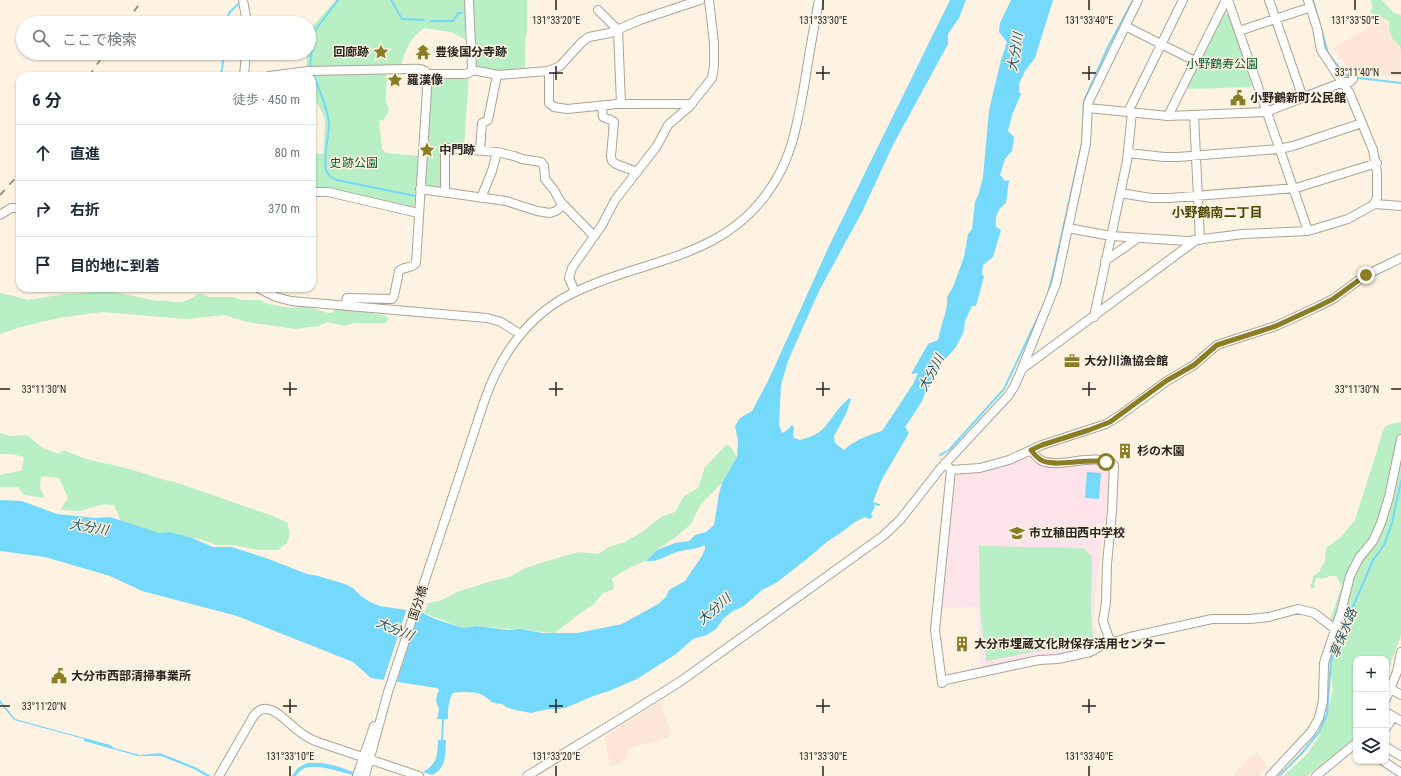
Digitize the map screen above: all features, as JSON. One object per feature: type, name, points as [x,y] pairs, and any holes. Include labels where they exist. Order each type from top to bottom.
[{"type":"street","points":[[243,0],[246,16]]},
{"type":"street","points":[[469,0],[472,70]]},
{"type":"street","points":[[300,72],[408,68],[425,70],[428,74],[465,74],[472,70],[497,75],[549,71],[563,63],[582,42],[589,37],[603,35],[618,30],[640,20],[700,0]]},
{"type":"street","points":[[575,292],[569,278],[572,268],[602,225],[615,200],[657,146],[668,125],[692,104],[710,80],[714,71],[713,33],[709,0]]},
{"type":"street","name":"国分橋","points":[[361,774],[491,383],[506,353],[520,334],[557,301],[610,278],[706,245],[737,225],[761,202],[771,189],[780,172],[794,138],[819,0]]},
{"type":"street","points":[[527,776],[681,681],[877,541],[905,514],[945,463],[1008,396],[1022,370],[1054,292],[1086,144],[1090,98],[1138,0]]},
{"type":"street","points":[[1094,317],[1128,153],[1130,112],[1183,0]]},
{"type":"street","points":[[1227,0],[1308,231]]},
{"type":"street","points":[[1168,116],[1227,0]]},
{"type":"street","points":[[1270,0],[1303,98]]},
{"type":"street","points":[[1308,0],[1317,28],[1321,50],[1352,98],[1373,150],[1376,163],[1377,198],[1375,204]]},
{"type":"street","points":[[1239,31],[1305,9]]},
{"type":"street","points":[[598,10],[618,30],[621,104]]},
{"type":"street","points":[[1125,26],[1195,61]]},
{"type":"street","points":[[244,72],[245,60]]},
{"type":"street","points":[[549,71],[549,103],[551,106],[567,109],[621,104],[692,104]]},
{"type":"street","points":[[345,306],[347,298],[393,298],[400,271],[403,268],[412,266],[416,263],[428,74]]},
{"type":"street","points":[[480,150],[482,123],[488,120],[497,75]]},
{"type":"street","points":[[1088,108],[1168,116],[1266,112],[1343,82],[1350,82],[1353,79],[1353,75]]},
{"type":"street","points":[[602,106],[603,117],[614,122],[611,156],[612,161],[637,172]]},
{"type":"street","points":[[1194,115],[1199,195],[1198,241]]},
{"type":"street","points":[[1128,153],[1171,158],[1279,149],[1293,146],[1362,123]]},
{"type":"street","points":[[444,192],[445,148],[498,152],[542,163],[544,166],[545,179],[563,205],[592,234]]},
{"type":"street","points":[[481,198],[498,152]]},
{"type":"street","points":[[1120,193],[1151,198],[1293,189],[1376,163]]},
{"type":"street","points":[[420,189],[510,202],[537,211],[550,213],[556,211],[563,205]]},
{"type":"street","points":[[316,192],[328,192],[418,213]]},
{"type":"street","points":[[1068,228],[1110,236],[1180,242],[1198,241],[1243,234],[1308,231],[1348,219],[1375,204],[1401,206]]},
{"type":"street","points":[[0,215],[11,208],[16,208]]},
{"type":"street","points":[[1105,262],[1138,238]]},
{"type":"street","points":[[1022,370],[1198,241]]},
{"type":"street","points":[[951,470],[984,467],[1014,458],[1042,445],[1106,424],[1166,381],[1194,365],[1217,345],[1276,326],[1317,307],[1333,299],[1366,275],[1401,258]]},
{"type":"street","points":[[266,292],[283,299],[345,306],[487,318],[501,322],[520,334]]},
{"type":"street","points":[[1270,776],[1311,732],[1319,718],[1323,701],[1324,666],[1350,576],[1354,566],[1373,541],[1381,523],[1389,497],[1401,439]]},
{"type":"street","points":[[1031,450],[1037,457],[1044,461],[1062,462],[1091,460],[1106,462],[1114,465],[1112,511],[1107,564],[1106,602],[1103,621],[1110,641]]},
{"type":"street","points":[[945,463],[951,470],[935,630],[942,682],[945,680],[1030,662],[1058,659],[1090,652],[1110,641],[1114,642],[1130,636],[1212,619],[1250,619],[1269,617],[1294,609],[1302,609],[1314,613],[1335,629]]},
{"type":"street","points":[[1389,693],[1400,665],[1401,652]]},
{"type":"street","points":[[1391,689],[1401,695]]},
{"type":"street","points":[[219,776],[257,711],[269,709],[276,712],[311,739],[419,776]]},
{"type":"street","points":[[1390,714],[1401,721]]},
{"type":"street","points":[[1316,776],[1353,745]]},
{"type":"street","points":[[1389,749],[1401,756]]},
{"type":"street","points":[[1388,764],[1401,773]]},
{"type":"shaded area","points":[[1379,16],[1386,20],[1392,38],[1401,49],[1400,77],[1350,70],[1333,48],[1364,30]]},
{"type":"shaded area","points":[[1030,454],[1041,465],[1100,463],[1112,467],[1097,576],[1094,617],[1094,625],[1101,643],[1091,649],[981,670],[977,607],[941,608],[952,482],[955,475],[983,471]]},
{"type":"shaded area","points":[[661,701],[670,731],[668,737],[631,748],[626,759],[611,767],[604,737]]},
{"type":"shaded area","points":[[1258,753],[1267,767],[1257,776],[1232,776],[1247,760]]},
{"type":"green space","name":"史跡公園","points":[[336,0],[465,0],[465,39],[451,32],[424,28],[418,33],[407,48],[399,74],[387,74],[386,100],[389,110],[383,121],[379,119],[382,149],[386,153],[419,156],[414,209],[316,192],[316,153],[323,154],[325,125],[324,116],[316,101],[316,72],[306,72],[307,60],[316,60],[316,23]]},
{"type":"green space","points":[[471,0],[527,0],[525,69],[512,73],[476,69]]},
{"type":"green space","points":[[1370,0],[1382,0],[1393,12],[1401,15],[1401,50],[1392,38],[1389,30],[1389,21],[1370,12],[1373,6]]},
{"type":"green space","name":"小野鶴寿公園","points":[[1222,13],[1229,14],[1252,84],[1251,87],[1189,89],[1186,85]]},
{"type":"green space","points":[[469,76],[464,148],[444,147],[443,190],[422,188],[429,78]]},
{"type":"green space","points":[[114,292],[157,301],[164,300],[173,302],[182,302],[198,294],[202,294],[209,297],[234,297],[242,300],[260,300],[268,304],[290,308],[299,306],[309,307],[328,313],[332,313],[336,309],[347,308],[386,316],[389,319],[386,323],[354,323],[345,326],[327,322],[319,326],[295,329],[247,322],[224,315],[187,319],[102,312],[59,318],[17,328],[0,334],[0,293],[28,300],[65,294]]},
{"type":"green space","points":[[1401,422],[1401,635],[1389,668],[1389,656],[1353,656],[1353,740],[1307,776],[1284,776],[1307,754],[1318,738],[1333,690],[1326,641],[1331,629],[1331,617],[1342,586],[1336,576],[1329,576],[1321,579],[1317,577],[1314,584],[1315,587],[1312,589],[1310,585],[1312,583],[1313,576],[1319,572],[1325,561],[1326,548],[1341,537],[1355,520],[1384,428],[1387,425]]},
{"type":"green space","points":[[0,433],[10,436],[27,435],[41,447],[58,454],[64,450],[88,459],[130,469],[175,482],[273,516],[287,522],[290,533],[287,543],[278,550],[259,550],[234,545],[216,545],[200,539],[159,534],[122,524],[114,505],[104,504],[80,511],[60,510],[68,498],[59,478],[41,476],[40,488],[45,498],[24,495],[18,487],[0,487],[0,475],[22,470],[24,457],[11,454],[0,454]]},
{"type":"green space","points":[[727,444],[737,457],[722,483],[701,504],[691,524],[657,550],[646,561],[631,567],[612,578],[614,589],[603,593],[594,604],[555,633],[477,626],[463,628],[424,613],[428,603],[440,601],[457,592],[509,577],[525,568],[547,561],[578,552],[598,554],[609,547],[625,542],[642,532],[661,517],[675,512],[684,496],[698,488],[705,467]]},
{"type":"green space","points":[[979,546],[1084,548],[1092,557],[1091,613],[1093,638],[1076,644],[986,661],[980,609]]},
{"type":"water","name":"大分川","points":[[950,0],[966,0],[959,18],[948,34],[948,44],[893,145],[863,210],[819,291],[788,361],[781,385],[779,425],[782,433],[792,425],[794,429],[794,438],[800,440],[815,435],[824,428],[849,398],[851,399],[846,414],[834,436],[835,443],[844,450],[848,446],[867,436],[882,431],[913,384],[918,373],[911,374],[928,344],[938,340],[947,306],[947,297],[953,287],[964,257],[968,234],[972,229],[975,202],[983,177],[989,110],[1007,42],[999,32],[1000,23],[1011,0],[1053,0],[1035,58],[1025,71],[1019,84],[1019,92],[1021,94],[1012,115],[1008,131],[1014,137],[1012,151],[1005,159],[1000,175],[1005,181],[1009,180],[1006,203],[1000,208],[996,216],[996,227],[1001,230],[993,257],[983,265],[982,274],[984,276],[976,306],[972,306],[965,321],[964,331],[956,347],[942,363],[921,403],[905,427],[909,433],[881,481],[873,502],[875,507],[871,514],[873,516],[870,519],[865,517],[855,522],[828,541],[776,583],[762,590],[744,606],[733,611],[724,618],[716,629],[707,635],[693,639],[676,654],[637,679],[565,708],[548,709],[531,713],[506,707],[476,693],[453,693],[449,702],[448,719],[437,719],[439,709],[436,701],[439,690],[437,688],[371,678],[353,662],[237,616],[142,591],[110,576],[45,557],[0,551],[0,500],[22,501],[57,514],[96,518],[110,517],[159,533],[169,532],[192,538],[213,547],[232,547],[307,574],[345,584],[353,588],[370,602],[380,606],[421,612],[435,619],[463,628],[477,626],[509,630],[519,629],[543,633],[577,633],[622,624],[658,604],[666,597],[669,590],[685,581],[702,556],[705,545],[698,548],[677,552],[658,560],[646,561],[657,550],[675,543],[689,541],[695,535],[706,532],[714,525],[722,483],[737,457],[738,441],[735,426],[740,418],[752,411],[768,381],[830,244]]},
{"type":"water","points":[[1087,472],[1101,473],[1099,499],[1085,498]]},
{"type":"water","points":[[0,700],[15,719],[110,745],[114,748],[140,755],[160,753],[195,767],[211,776],[206,776],[194,769],[161,756],[138,756],[84,741],[84,739],[14,720],[0,703]]},
{"type":"water","points":[[438,740],[446,740],[445,755],[443,765],[432,775],[423,772],[432,765],[436,759]]},
{"type":"water","points":[[307,763],[321,763],[335,766],[362,776],[327,768],[309,767],[301,770],[296,776],[292,776],[298,768]]},
{"type":"pier","points":[[407,608],[420,610],[396,684],[383,682]]},
{"type":"waterway","points":[[316,29],[338,0]]},
{"type":"waterway","points":[[391,0],[402,19],[424,20]]},
{"type":"waterway","points":[[940,455],[949,450],[1004,389],[1046,300],[1082,143],[1084,101],[1108,47],[1133,0]]},
{"type":"waterway","points":[[1313,0],[1328,53],[1344,74],[1349,76]]},
{"type":"waterway","points":[[228,16],[229,13],[238,4]]},
{"type":"waterway","points":[[431,21],[453,21],[458,13],[462,13]]},
{"type":"waterway","points":[[221,72],[223,60]]},
{"type":"waterway","points":[[310,68],[311,60]]},
{"type":"waterway","points":[[1359,78],[1401,83]]},
{"type":"waterway","points":[[316,83],[327,112],[329,124],[325,165],[329,175],[337,180],[415,196]]},
{"type":"waterway","name":"享保水路","points":[[1279,776],[1302,753],[1319,732],[1327,714],[1331,662],[1340,636],[1373,560],[1384,545],[1392,523],[1401,481]]},
{"type":"waterway","points":[[870,502],[879,505]]},
{"type":"waterway","points":[[442,742],[443,717]]},
{"type":"railway","points":[[131,16],[142,0]]},
{"type":"railway","points":[[92,72],[100,60]]},
{"type":"railway","points":[[0,195],[16,177]]},
{"type":"place","name":"回廊跡","points":[[381,52]]},
{"type":"place","name":"豊後国分寺跡","points":[[423,52]]},
{"type":"place","name":"羅漢像","points":[[395,80]]},
{"type":"place","name":"小野鶴新町公民館","points":[[1238,98]]},
{"type":"place","name":"中門跡","points":[[427,150]]},
{"type":"place","name":"大分川漁協会館","points":[[1072,361]]},
{"type":"place","name":"杉の木園","points":[[1125,451]]},
{"type":"place","name":"市立稙田西中学校","points":[[1017,533]]},
{"type":"place","name":"大分市埋蔵文化財保存活用センター","points":[[962,644]]},
{"type":"place","name":"大分市西部清掃事業所","points":[[59,676]]},
{"type":"district","name":"小野鶴南二丁目","points":[[1217,212]]},
{"type":"route","points":[[1106,462],[1097,460],[1062,462],[1044,461],[1037,457],[1031,450],[1054,440],[1110,422],[1166,381],[1194,365],[1217,345],[1276,326],[1317,307],[1333,299],[1366,275]]}]
